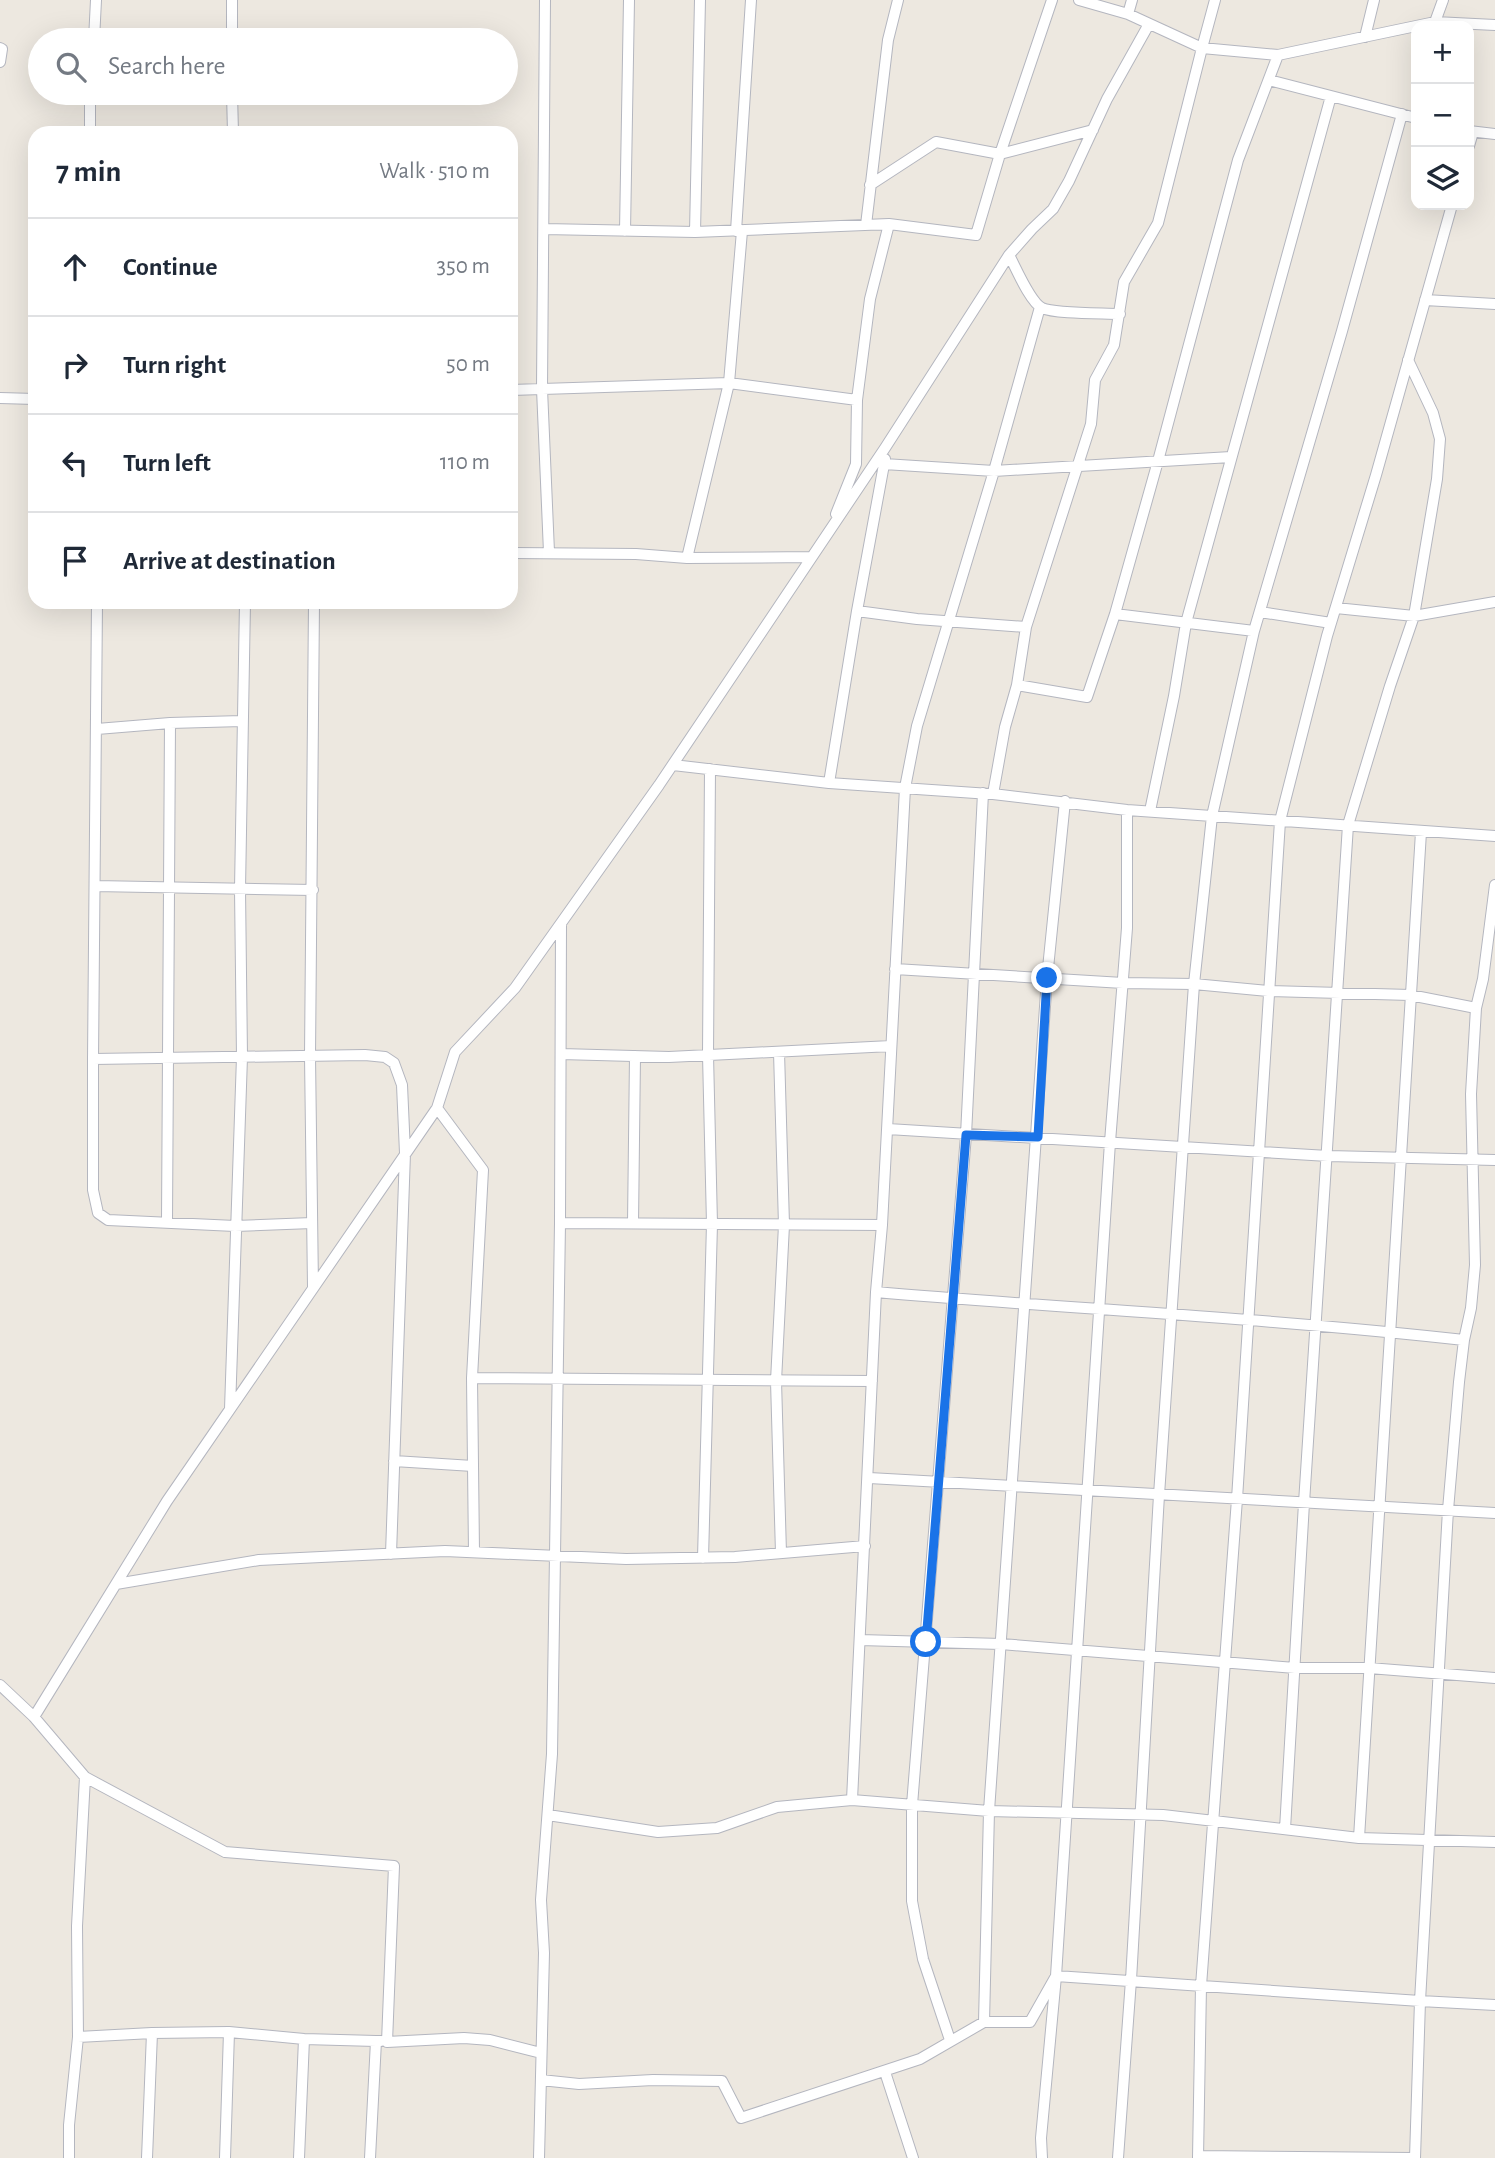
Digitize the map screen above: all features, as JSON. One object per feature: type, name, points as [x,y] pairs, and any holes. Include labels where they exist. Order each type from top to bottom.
[{"type":"street","points":[[95,28],[96,0]]},
{"type":"street","points":[[232,0],[232,28]]},
{"type":"street","points":[[545,0],[542,389],[549,552]]},
{"type":"street","points":[[625,231],[629,0]]},
{"type":"street","points":[[695,232],[700,0]]},
{"type":"street","points":[[687,558],[729,383],[751,0]]},
{"type":"street","points":[[866,225],[888,40],[898,0]]},
{"type":"street","points":[[544,229],[695,232],[889,224],[976,235],[1052,0]]},
{"type":"street","points":[[1079,0],[1128,14],[1202,48],[1278,55],[1411,27]]},
{"type":"street","points":[[1128,14],[1132,0]]},
{"type":"street","points":[[950,2040],[923,1959],[912,1901],[912,1805],[954,1299],[966,1135],[972,974],[988,794],[1017,685],[1026,627],[1091,424],[1095,380],[1114,345],[1124,282],[1158,223],[1215,0]]},
{"type":"street","points":[[1365,37],[1374,0]]},
{"type":"street","points":[[1435,21],[1443,0]]},
{"type":"street","points":[[34,1717],[167,1502],[437,1108],[455,1052],[515,988],[561,924],[673,765],[827,536],[1009,255],[1053,209],[1149,23]]},
{"type":"street","points":[[1474,23],[1495,24]]},
{"type":"street","points":[[0,48],[0,62]]},
{"type":"street","points":[[1017,685],[1087,697],[1115,614],[1238,160],[1278,55]]},
{"type":"street","points":[[1269,80],[1411,117]]},
{"type":"street","points":[[1150,811],[1186,623],[1331,96]]},
{"type":"street","points":[[90,105],[90,126]]},
{"type":"street","points":[[232,105],[233,126]]},
{"type":"street","points":[[1118,2158],[1171,1312],[1194,984],[1212,816],[1254,631],[1402,114]]},
{"type":"street","points":[[870,185],[936,142],[1000,154],[1093,130]]},
{"type":"street","points":[[1474,132],[1495,134]]},
{"type":"street","points":[[1451,210],[1331,623],[1280,821],[1237,1499],[1201,1986],[1198,2157],[1414,2158],[1420,2001],[1441,1674],[1448,1510],[1464,1340],[1471,1308],[1475,1265],[1471,1094],[1476,1008],[1483,979],[1495,885]]},
{"type":"street","points":[[827,536],[856,464],[857,400],[870,299],[889,224]]},
{"type":"street","points":[[1009,255],[1040,307],[1120,314]]},
{"type":"street","points":[[1425,300],[1495,304]]},
{"type":"street","points":[[852,1800],[876,1292],[888,1129],[905,788],[917,726],[1040,307]]},
{"type":"street","points":[[1285,1829],[1348,825],[1390,686],[1415,615],[1437,479],[1440,439],[1433,413],[1408,360]]},
{"type":"street","points":[[518,390],[729,383],[857,400]]},
{"type":"street","points":[[0,398],[28,399]]},
{"type":"street","points":[[829,783],[885,449]]},
{"type":"street","points":[[884,464],[994,471],[1231,457]]},
{"type":"street","points":[[518,552],[636,554],[687,558],[812,557]]},
{"type":"street","points":[[1336,608],[1415,615],[1495,601]]},
{"type":"street","points":[[97,609],[93,1190],[98,1213],[108,1220],[235,1226],[312,1223]]},
{"type":"street","points":[[230,1410],[242,1057],[240,889],[245,609]]},
{"type":"street","points":[[313,1288],[310,1056],[314,609]]},
{"type":"street","points":[[857,611],[1026,627]]},
{"type":"street","points":[[1260,612],[1331,623]]},
{"type":"street","points":[[1115,614],[1254,631]]},
{"type":"street","points":[[97,729],[242,721]]},
{"type":"street","points":[[167,1222],[170,723]]},
{"type":"street","points":[[673,765],[829,783],[1065,801],[1127,810],[1495,836]]},
{"type":"street","points":[[703,1558],[712,1224],[708,1055],[710,769]]},
{"type":"street","points":[[984,2022],[989,1811],[1047,978],[1065,801]]},
{"type":"street","points":[[1042,2158],[1041,2138],[1056,1976],[1110,1142],[1127,928],[1127,810]]},
{"type":"street","points":[[1359,1838],[1388,1332],[1421,832]]},
{"type":"street","points":[[95,886],[313,890]]},
{"type":"street","points":[[539,2158],[544,1953],[541,1900],[552,1754],[560,1223],[561,924]]},
{"type":"street","points":[[895,969],[1123,983],[1194,984],[1268,991],[1410,995],[1476,1008]]},
{"type":"street","points":[[561,1054],[708,1055],[891,1046]]},
{"type":"street","points":[[779,1052],[784,1225],[776,1381],[781,1553]]},
{"type":"street","points":[[93,1059],[365,1055],[385,1058],[394,1063],[402,1085],[405,1153],[391,1554]]},
{"type":"street","points":[[633,1223],[635,1056]]},
{"type":"street","points":[[437,1108],[483,1170],[472,1378],[474,1552]]},
{"type":"street","points":[[888,1129],[1328,1156],[1495,1160]]},
{"type":"street","points":[[560,1223],[882,1225]]},
{"type":"street","points":[[876,1292],[1100,1311],[1171,1312],[1464,1340]]},
{"type":"street","points":[[472,1378],[556,1381],[872,1381]]},
{"type":"street","points":[[394,1461],[473,1466]]},
{"type":"street","points":[[869,1478],[1495,1513]]},
{"type":"street","points":[[116,1584],[259,1560],[445,1551],[626,1559],[703,1558],[865,1546]]},
{"type":"street","points":[[860,1640],[1001,1644],[1295,1668],[1369,1668],[1495,1678]]},
{"type":"street","points":[[0,1685],[34,1717],[85,1777],[225,1852],[394,1866],[382,2041],[370,2158]]},
{"type":"street","points":[[69,2158],[69,2125],[78,2037],[76,1926],[85,1777]]},
{"type":"street","points":[[548,1815],[658,1832],[717,1828],[778,1807],[852,1800],[989,1811],[1140,1814],[1359,1838],[1495,1842]]},
{"type":"street","points":[[541,2080],[579,2084],[653,2080],[722,2081],[741,2118],[920,2059],[984,2022],[1030,2022],[1056,1976]]},
{"type":"street","points":[[1056,1976],[1420,2001],[1495,2004],[1495,1997]]},
{"type":"street","points":[[78,2037],[229,2032],[304,2039],[382,2041],[464,2038],[490,2039],[541,2053]]},
{"type":"street","points":[[225,2158],[229,2032]]},
{"type":"street","points":[[146,2158],[152,2033]]},
{"type":"street","points":[[299,2158],[304,2039]]},
{"type":"street","points":[[885,2072],[913,2158]]},
{"type":"route","points":[[926,1642],[966,1135],[1038,1137],[1047,978]]}]
